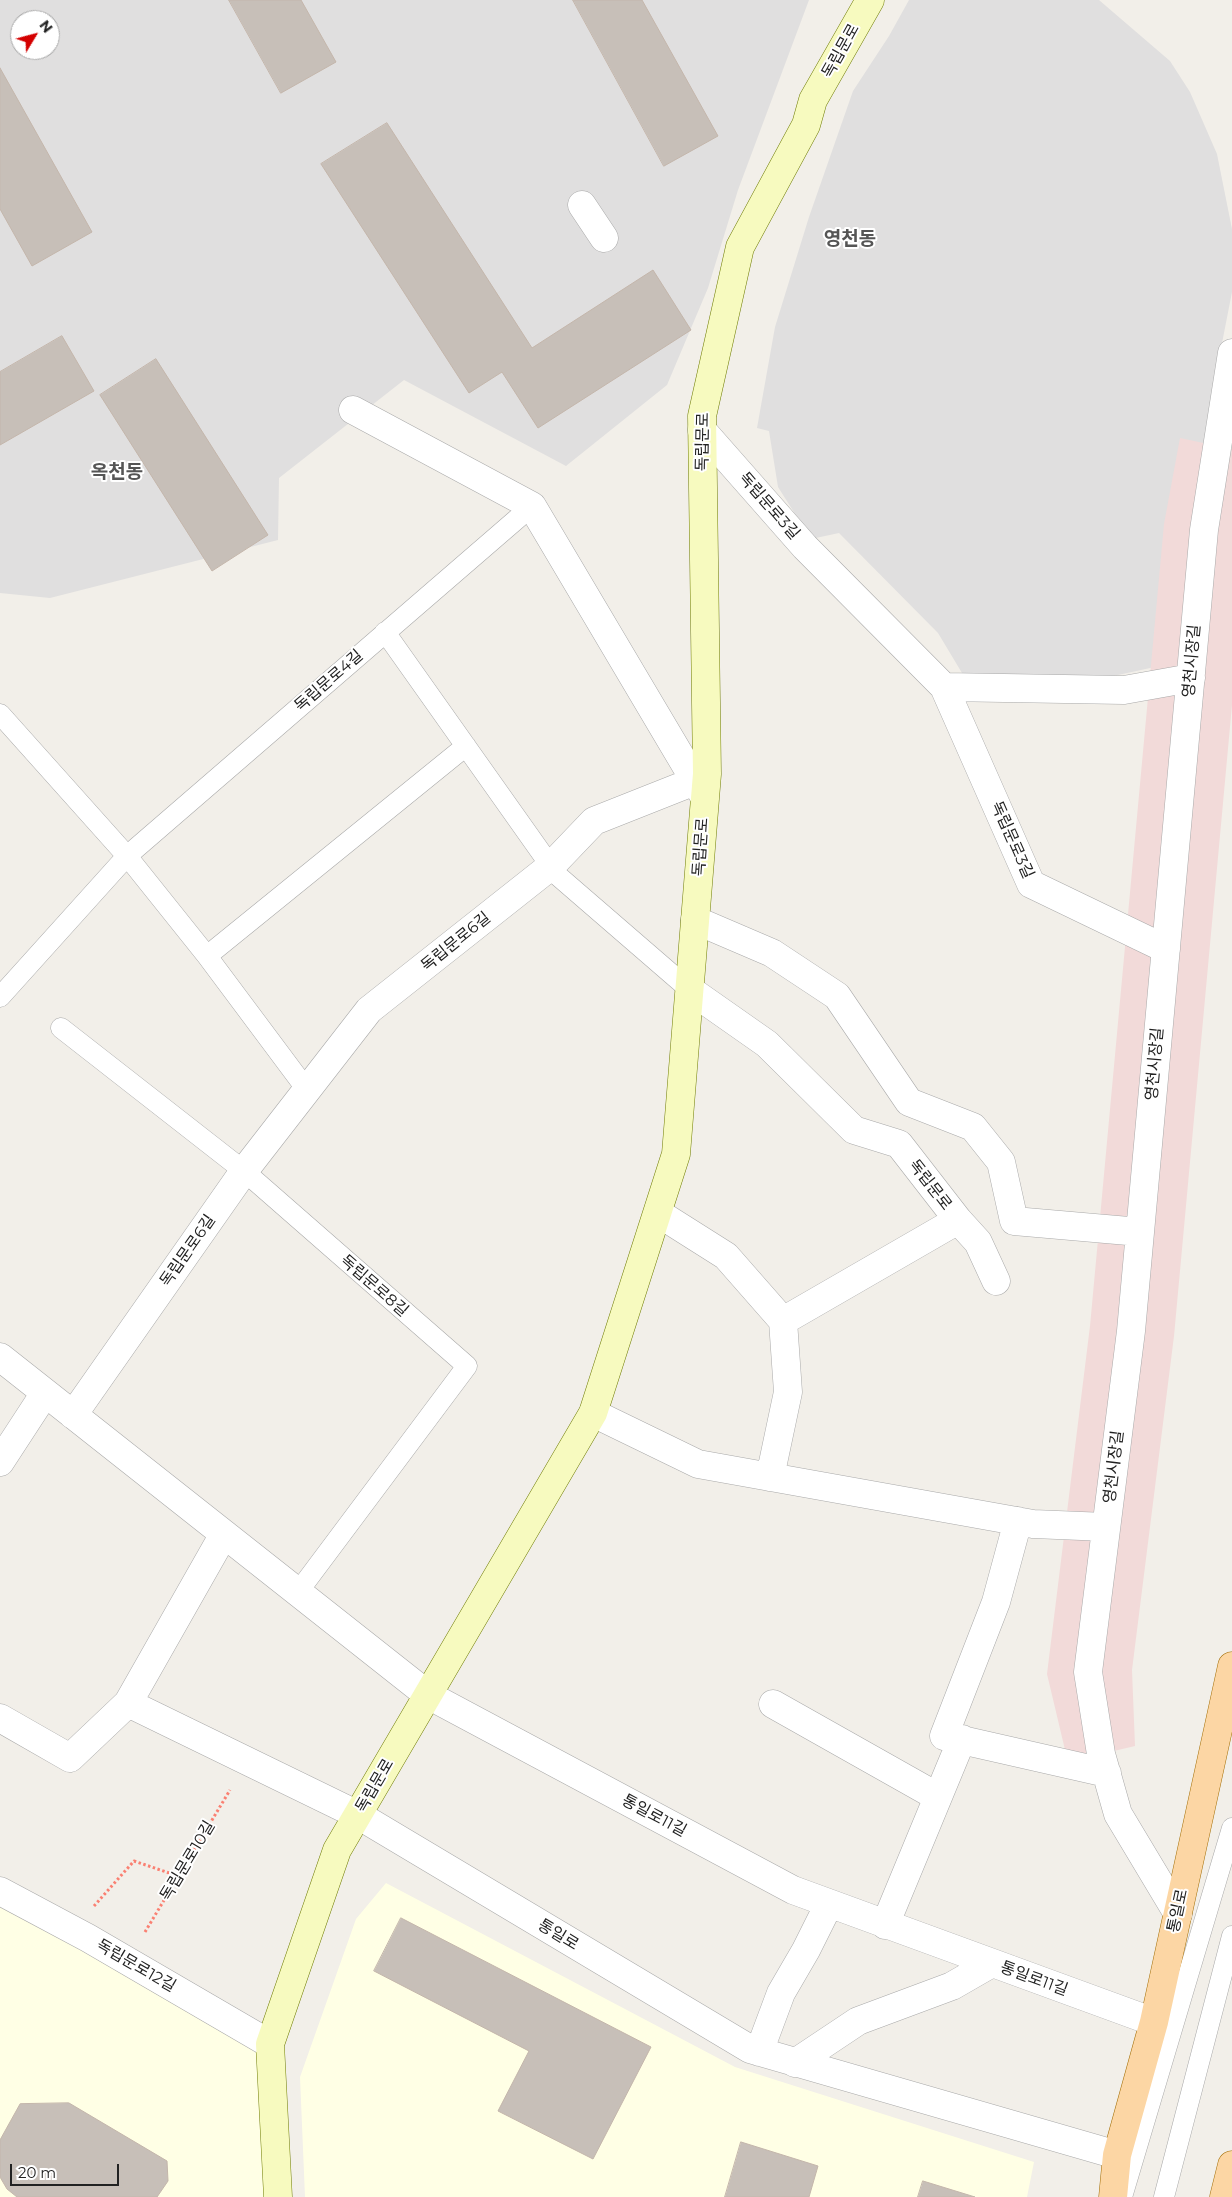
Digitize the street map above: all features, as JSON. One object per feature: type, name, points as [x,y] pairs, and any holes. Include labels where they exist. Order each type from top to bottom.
[{"type":"main road","name":"독립문로","points":[[278,2197],[270,2044],[337,1850],[593,1413],[676,1154],[695,920],[700,789],[707,774],[702,416],[740,247],[806,125],[813,100],[870,0]]},
{"type":"main road","name":"통일로","points":[[1113,2197],[1117,2155],[1154,2022],[1232,1666]]},
{"type":"main road","points":[[1224,2197],[1232,2166]]},
{"type":"street","points":[[582,205],[604,238]]},
{"type":"street","name":"영천시장길","points":[[1178,1914],[1118,1814],[1101,1754],[1088,1672],[1131,1331],[1204,530],[1226,429],[1232,353]]},
{"type":"street","points":[[353,410],[532,506],[700,789]]},
{"type":"street","name":"독립문로3길","points":[[702,430],[806,548],[944,686],[1032,884],[1166,949]]},
{"type":"street","points":[[944,686],[1124,690],[1191,678]]},
{"type":"street","name":"독립문로6길","points":[[73,1415],[244,1171],[369,1010],[551,866],[594,821],[700,789]]},
{"type":"street","points":[[695,920],[772,953],[837,996],[909,1102],[973,1128],[1002,1162],[1014,1221]]},
{"type":"street","name":"독립문로","points":[[690,990],[767,1044],[854,1130],[898,1144],[958,1220],[978,1242],[996,1281]]},
{"type":"street","points":[[658,1213],[726,1256],[783,1321],[788,1392],[770,1477]]},
{"type":"street","name":"독립문로","points":[[783,1321],[958,1220]]},
{"type":"street","points":[[978,1242],[1014,1221],[1140,1232]]},
{"type":"street","points":[[0,1357],[428,1695]]},
{"type":"street","points":[[0,1462],[45,1393]]},
{"type":"street","points":[[593,1413],[698,1464],[1033,1524],[1106,1528]]},
{"type":"street","points":[[1018,1521],[996,1602],[944,1736],[1107,1773]]},
{"type":"street","points":[[0,1718],[70,1758],[128,1703],[224,1534]]},
{"type":"street","name":"통일로11길","points":[[428,1695],[793,1890],[1154,2022]]},
{"type":"street","points":[[128,1703],[358,1815]]},
{"type":"street","points":[[773,1704],[938,1797]]},
{"type":"street","points":[[885,1924],[962,1739]]},
{"type":"street","name":"통일로","points":[[358,1815],[750,2049],[1117,2155]]},
{"type":"street","name":"독립문로12길","points":[[0,1891],[128,1961],[270,2044]]},
{"type":"street","points":[[759,2052],[781,1993],[806,1950],[829,1904]]},
{"type":"street","points":[[795,2063],[858,2021],[952,1986],[992,1964]]},
{"type":"lane","name":"독립문로4길","points":[[0,997],[127,856],[532,506]]},
{"type":"lane","points":[[386,632],[557,875],[690,990]]},
{"type":"lane","points":[[0,714],[127,856],[207,956],[307,1090]]},
{"type":"lane","points":[[207,956],[466,746]]},
{"type":"lane","name":"독립문로8길","points":[[62,1028],[244,1171],[467,1366],[298,1592]]},
{"type":"lane","points":[[1122,2197],[1232,1828]]},
{"type":"lane","points":[[1164,2197],[1232,1936]]},
{"type":"path","name":"독립문로10길","points":[[128,1961],[247,1761]]},
{"type":"path","points":[[72,1930],[134,1861],[178,1876]]},
{"type":"shaded area","points":[[0,0],[809,0],[738,190],[708,288],[667,385],[566,466],[404,380],[279,478],[278,540],[50,598],[0,593]]},
{"type":"shaded area","points":[[909,0],[1099,0],[1170,61],[1190,92],[1217,154],[1232,229],[1232,292],[1214,384],[1188,543],[1164,665],[1095,680],[962,673],[938,633],[839,533],[811,539],[778,487],[769,431],[757,428],[775,327],[809,217],[853,91],[889,36]]},
{"type":"shaded area","points":[[1180,438],[1232,449],[1232,705],[1174,1336],[1132,1670],[1135,1746],[1101,1754],[1066,1754],[1047,1674],[1090,1326],[1164,524]]},
{"type":"shaded area","points":[[386,1883],[735,2067],[1034,2162],[1027,2197],[305,2197],[300,2077],[356,1919]]},
{"type":"shaded area","points":[[0,1897],[270,2044],[277,2197],[0,2197]]},
{"type":"building","points":[[229,0],[301,0],[336,62],[281,93]]},
{"type":"building","points":[[573,0],[642,0],[718,136],[664,166]]},
{"type":"building","points":[[0,68],[92,232],[32,266],[0,209]]},
{"type":"building","points":[[387,123],[532,348],[653,270],[691,330],[538,428],[502,372],[469,393],[321,164]]},
{"type":"building","points":[[62,336],[94,391],[0,445],[0,372]]},
{"type":"building","points":[[156,359],[268,535],[212,571],[100,395]]},
{"type":"building","points":[[401,1918],[651,2047],[593,2159],[498,2111],[529,2051],[374,1971]]},
{"type":"building","points":[[69,2103],[167,2161],[168,2181],[157,2197],[17,2197],[7,2189],[0,2177],[0,2140],[20,2104]]},
{"type":"building","points":[[741,2142],[818,2166],[809,2197],[725,2197]]},
{"type":"building","points":[[923,2181],[975,2197],[918,2197]]},
{"type":"district","name":"영천동","points":[[850,239]]},
{"type":"district","name":"옥천동","points":[[117,472]]}]
